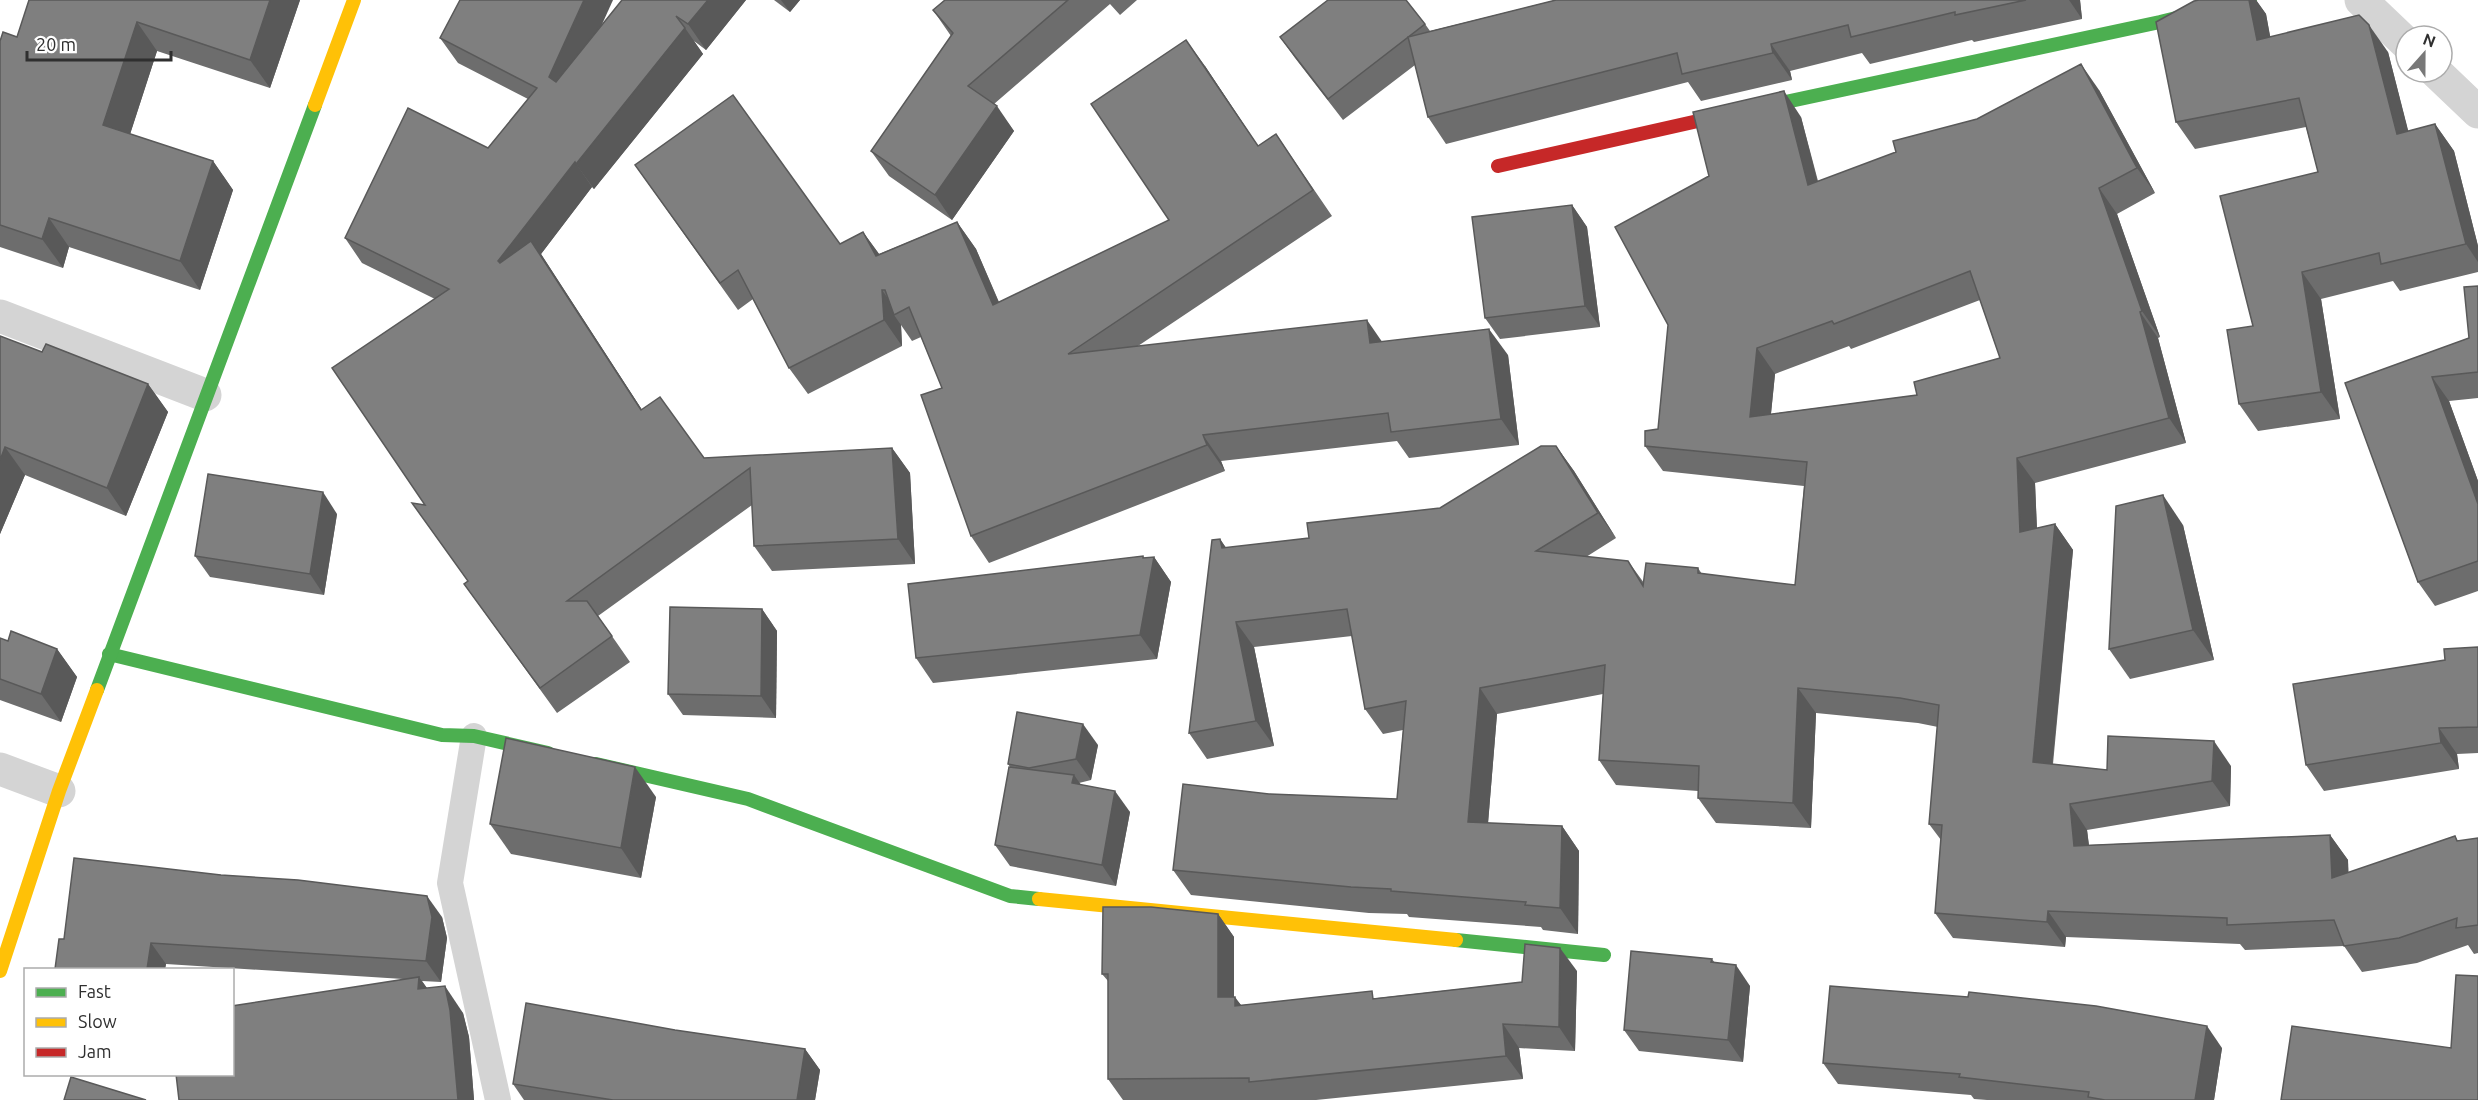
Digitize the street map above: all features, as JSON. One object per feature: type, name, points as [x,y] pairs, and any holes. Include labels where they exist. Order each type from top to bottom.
[{"type":"street","points":[[0,971],[58,791],[354,0]]},
{"type":"street","points":[[1498,166],[1794,99],[2148,25],[2250,0]]},
{"type":"street","points":[[2361,0],[2394,32]]},
{"type":"street","points":[[2449,84],[2478,112]]},
{"type":"street","points":[[0,316],[205,395]]},
{"type":"street","points":[[109,654],[442,735],[474,736],[748,799],[1010,896],[1604,956]]},
{"type":"street","points":[[0,769],[58,791]]},
{"type":"lane","points":[[474,736],[450,883],[498,1100]]},
{"type":"building","points":[[29,0],[270,0],[250,60],[137,22],[103,125],[213,161],[180,261],[49,218],[42,239],[0,225],[0,41],[3,32],[17,37]]},
{"type":"building","points":[[460,0],[584,0],[549,77],[556,82],[622,0],[708,0],[688,24],[676,16],[685,28],[576,164],[575,162],[498,261],[500,263],[531,241],[641,410],[660,397],[704,458],[892,448],[898,539],[754,546],[750,468],[567,601],[587,601],[612,636],[540,688],[464,584],[468,581],[412,503],[425,505],[332,368],[449,289],[345,238],[408,108],[488,148],[537,88],[440,38]]},
{"type":"building","points":[[945,0],[1068,0],[968,86],[997,106],[935,195],[871,151],[953,33],[933,10]]},
{"type":"building","points":[[1328,0],[1406,0],[1425,24],[1328,99],[1280,37]]},
{"type":"building","points":[[1556,0],[2026,0],[1955,15],[1955,12],[1851,37],[1848,25],[1771,44],[1773,53],[1682,74],[1677,53],[1428,117],[1408,37]]},
{"type":"building","points":[[2199,0],[2249,0],[2257,40],[2359,15],[2369,25],[2397,134],[2435,124],[2466,244],[2381,264],[2379,253],[2302,272],[2321,392],[2239,404],[2227,330],[2253,326],[2220,196],[2318,172],[2299,98],[2176,122],[2156,22]]},
{"type":"building","points":[[1186,40],[1258,146],[1276,134],[1313,190],[1068,354],[1367,320],[1370,343],[1489,329],[1501,419],[1391,432],[1388,413],[1203,435],[1207,445],[971,536],[921,395],[942,388],[909,307],[894,315],[885,290],[882,290],[884,320],[789,368],[738,270],[720,283],[635,165],[733,95],[840,244],[863,232],[876,256],[957,222],[993,305],[1169,220],[1091,104]]},
{"type":"building","points":[[2081,64],[2137,168],[2099,188],[2142,311],[2140,312],[2169,418],[2017,458],[2020,532],[2055,524],[2033,762],[2107,770],[2108,736],[2214,741],[2212,781],[2070,804],[2074,846],[2330,835],[2332,878],[2455,836],[2457,841],[2478,838],[2478,925],[2456,928],[2457,918],[2399,938],[2344,946],[2334,920],[2227,925],[2227,918],[2048,911],[2047,922],[1935,913],[1942,825],[1929,824],[1939,705],[1900,698],[1798,688],[1793,803],[1698,798],[1699,766],[1599,760],[1605,665],[1480,688],[1468,822],[1562,826],[1560,908],[1525,905],[1526,902],[1173,870],[1183,784],[1269,794],[1397,799],[1406,701],[1365,709],[1347,609],[1236,622],[1256,721],[1189,733],[1212,540],[1220,539],[1222,548],[1309,538],[1307,523],[1440,508],[1541,446],[1556,446],[1598,513],[1536,551],[1628,561],[1643,586],[1646,563],[1698,568],[1698,573],[1795,585],[1807,462],[1645,446],[1645,431],[1658,429],[1668,325],[1615,227],[1709,176],[1693,112],[1784,91],[1808,185],[1896,152],[1893,141],[1977,119]],"holes":[[[1970,271],[2000,358],[1914,382],[1917,395],[1750,417],[1757,348],[1832,321],[1834,324]]]},
{"type":"building","points":[[1572,205],[1585,306],[1485,318],[1472,217]]},
{"type":"building","points":[[2478,286],[2478,372],[2432,377],[2478,504],[2478,561],[2418,582],[2345,383],[2469,338],[2464,287]]},
{"type":"building","points":[[0,336],[42,352],[46,344],[148,384],[107,488],[5,447],[0,460]]},
{"type":"building","points":[[208,474],[323,492],[310,574],[195,556]]},
{"type":"building","points":[[2163,495],[2193,630],[2109,649],[2116,506]]},
{"type":"building","points":[[1143,556],[1143,558],[1154,557],[1140,635],[916,658],[908,584]]},
{"type":"building","points":[[670,607],[762,609],[761,696],[668,694]]},
{"type":"building","points":[[11,631],[57,649],[41,694],[0,679],[0,638],[8,641]]},
{"type":"building","points":[[2478,647],[2478,727],[2439,728],[2441,743],[2306,765],[2293,684],[2445,660],[2444,649]]},
{"type":"building","points":[[1017,712],[1083,724],[1076,759],[1029,768],[1008,764]]},
{"type":"building","points":[[506,738],[635,767],[621,848],[490,824]]},
{"type":"building","points":[[1009,767],[1074,775],[1072,783],[1115,791],[1102,865],[995,845]]},
{"type":"building","points":[[74,858],[221,875],[298,880],[427,896],[432,917],[426,961],[151,943],[147,968],[55,968],[59,939],[64,939]]},
{"type":"building","points":[[1103,907],[1151,907],[1218,914],[1218,997],[1235,997],[1235,1006],[1372,991],[1373,999],[1522,982],[1525,944],[1560,948],[1559,1027],[1503,1024],[1506,1056],[1249,1082],[1249,1078],[1108,1079],[1108,974],[1102,974]]},
{"type":"building","points":[[1631,951],[1712,959],[1711,962],[1736,965],[1728,1040],[1624,1030]]},
{"type":"building","points":[[2456,975],[2478,976],[2478,1100],[2281,1100],[2292,1026],[2451,1048]]},
{"type":"building","points":[[419,977],[418,989],[445,986],[450,1010],[458,1100],[179,1100],[176,1076],[234,1076],[234,1006]]},
{"type":"building","points":[[1830,986],[1968,997],[1969,992],[2096,1006],[2207,1026],[2195,1100],[2105,1100],[2088,1097],[2089,1092],[1959,1077],[1960,1074],[1823,1063]]},
{"type":"building","points":[[526,1003],[675,1030],[805,1049],[797,1100],[613,1100],[513,1084]]},
{"type":"building","points":[[71,1077],[146,1100],[64,1100]]},
{"type":"traffic: fast","points":[[1729,114],[2160,22],[2250,0]]},
{"type":"traffic: fast","points":[[97,690],[315,105]]},
{"type":"traffic: fast","points":[[109,654],[442,735],[474,736],[548,753]]},
{"type":"traffic: fast","points":[[596,764],[748,799],[1010,896],[1039,899]]},
{"type":"traffic: fast","points":[[1456,940],[1604,955]]},
{"type":"traffic: slow","points":[[315,105],[354,0]]},
{"type":"traffic: slow","points":[[0,971],[59,791],[97,690]]},
{"type":"traffic: slow","points":[[1039,899],[1456,940]]},
{"type":"traffic: jam","points":[[1498,166],[1729,114]]}]
